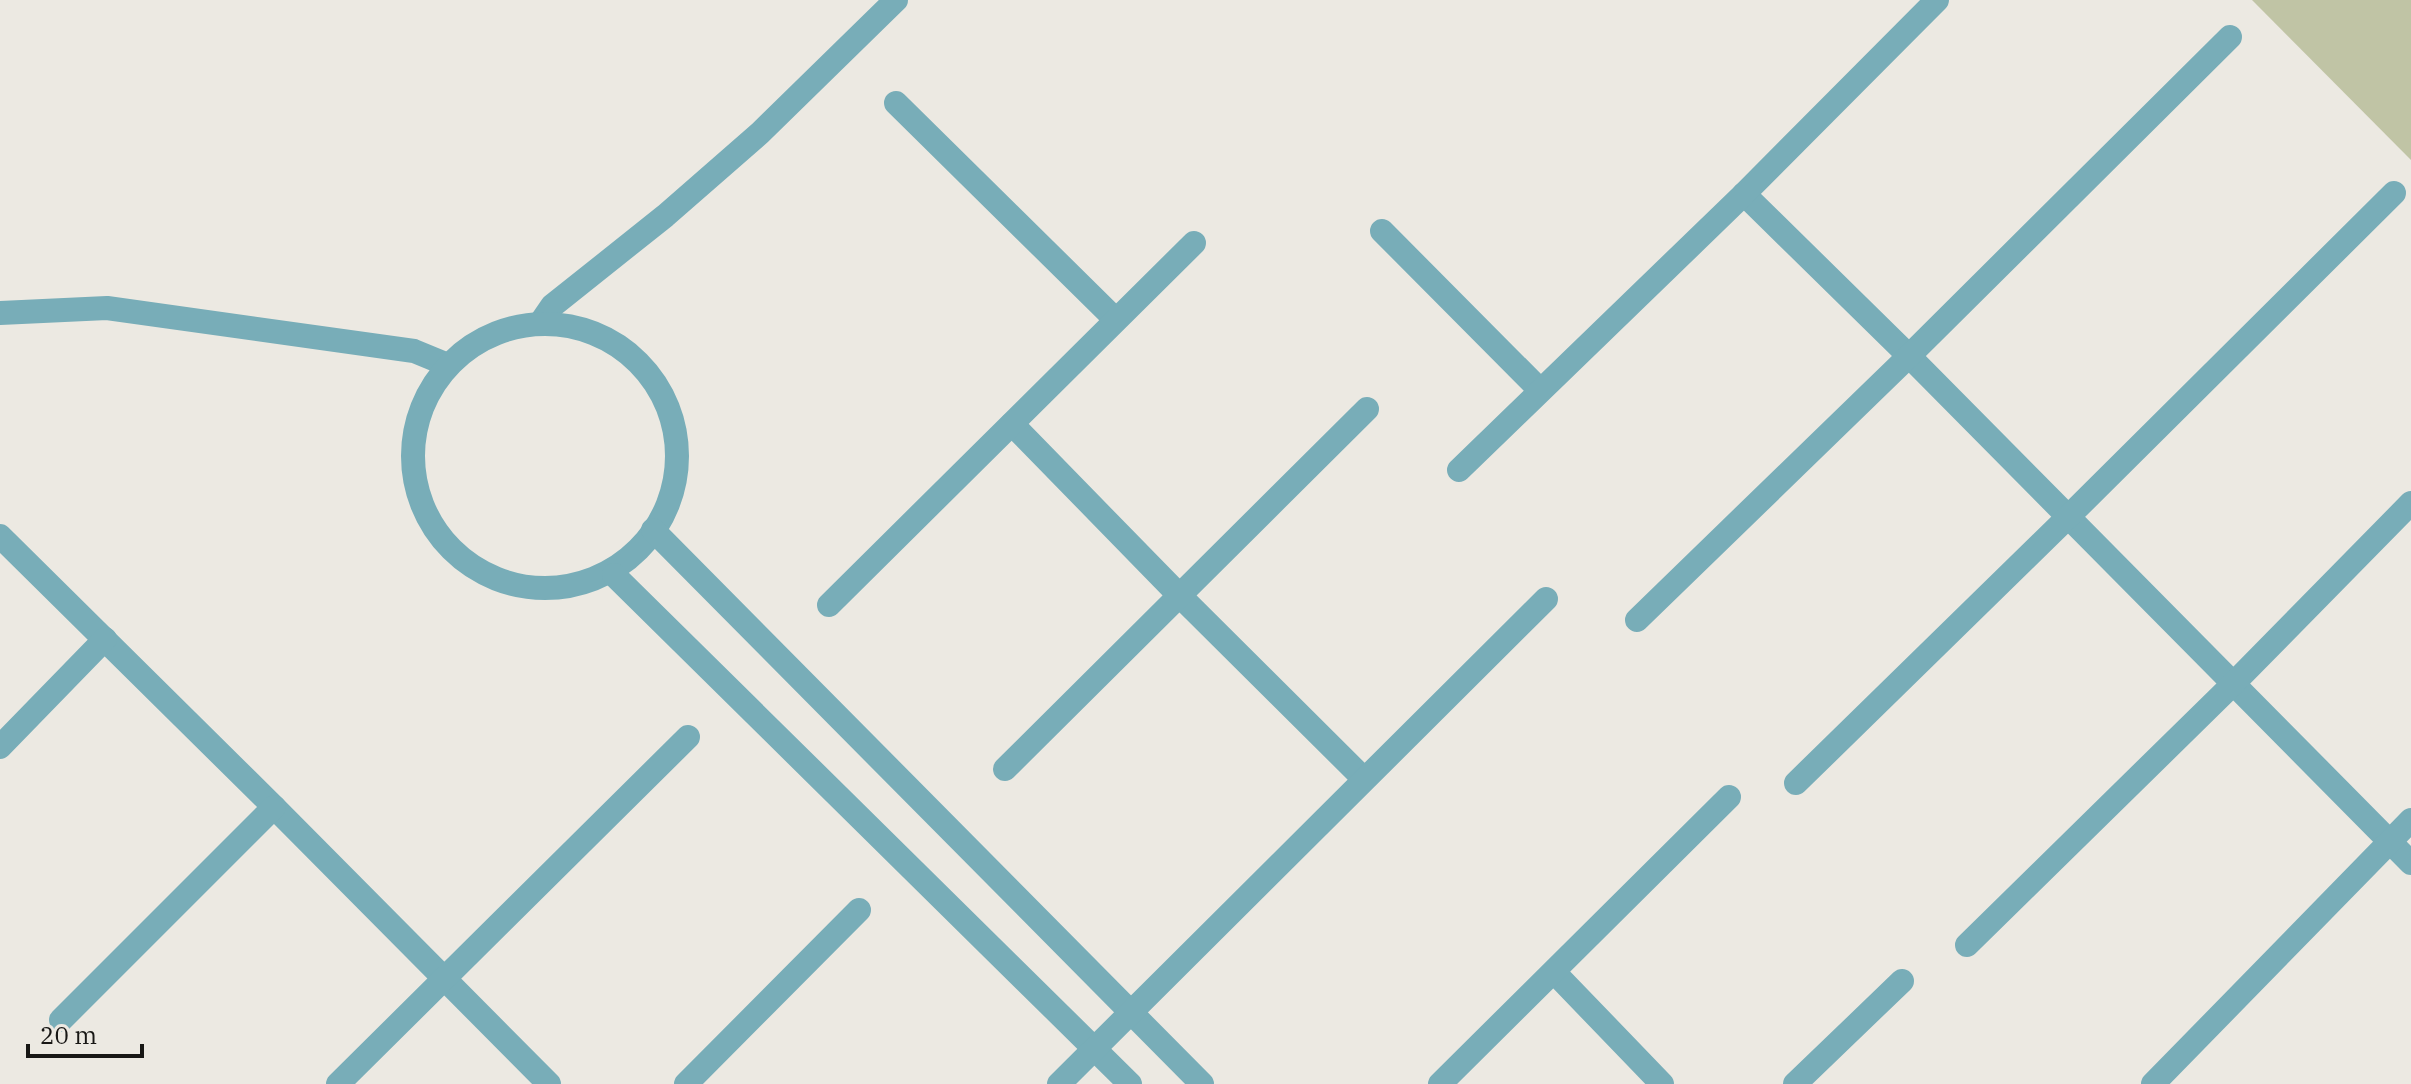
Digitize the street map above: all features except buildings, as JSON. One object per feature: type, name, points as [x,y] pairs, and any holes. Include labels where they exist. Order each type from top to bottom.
[{"type":"street","points":[[541,322],[552,306],[665,216],[760,133],[896,0]]},
{"type":"street","points":[[1459,470],[1744,194],[1937,0]]},
{"type":"street","points":[[1637,620],[1909,356],[2230,37]]},
{"type":"street","points":[[896,103],[1115,319]]},
{"type":"street","points":[[1796,783],[2394,193]]},
{"type":"street","points":[[1744,194],[1909,356],[2411,863]]},
{"type":"street","points":[[1382,231],[1540,390]]},
{"type":"street","points":[[829,605],[1194,243]]},
{"type":"street","points":[[0,313],[107,308],[414,351],[448,365]]},
{"type":"street","points":[[541,322],[593,330],[637,358],[668,400],[679,451],[670,502],[642,547],[614,575],[549,589],[498,580],[454,553],[423,511],[411,460],[420,409],[448,365],[491,334],[541,322]]},
{"type":"street","points":[[1005,769],[1367,409]]},
{"type":"street","points":[[1012,424],[1364,779]]},
{"type":"street","points":[[1967,945],[2233,684],[2411,503]]},
{"type":"street","points":[[653,530],[1202,1084]]},
{"type":"street","points":[[0,536],[549,1084]]},
{"type":"street","points":[[614,575],[1130,1084]]},
{"type":"street","points":[[1059,1084],[1546,599]]},
{"type":"street","points":[[0,747],[105,639]]},
{"type":"street","points":[[338,1084],[688,737]]},
{"type":"street","points":[[1440,1084],[1729,797]]},
{"type":"street","points":[[61,1020],[274,807]]},
{"type":"street","points":[[2153,1084],[2411,820]]},
{"type":"street","points":[[686,1084],[859,910]]},
{"type":"street","points":[[1555,973],[1662,1084]]},
{"type":"street","points":[[1795,1084],[1902,981]]},
{"type":"green space","points":[[2252,0],[2411,0],[2411,160]]}]
